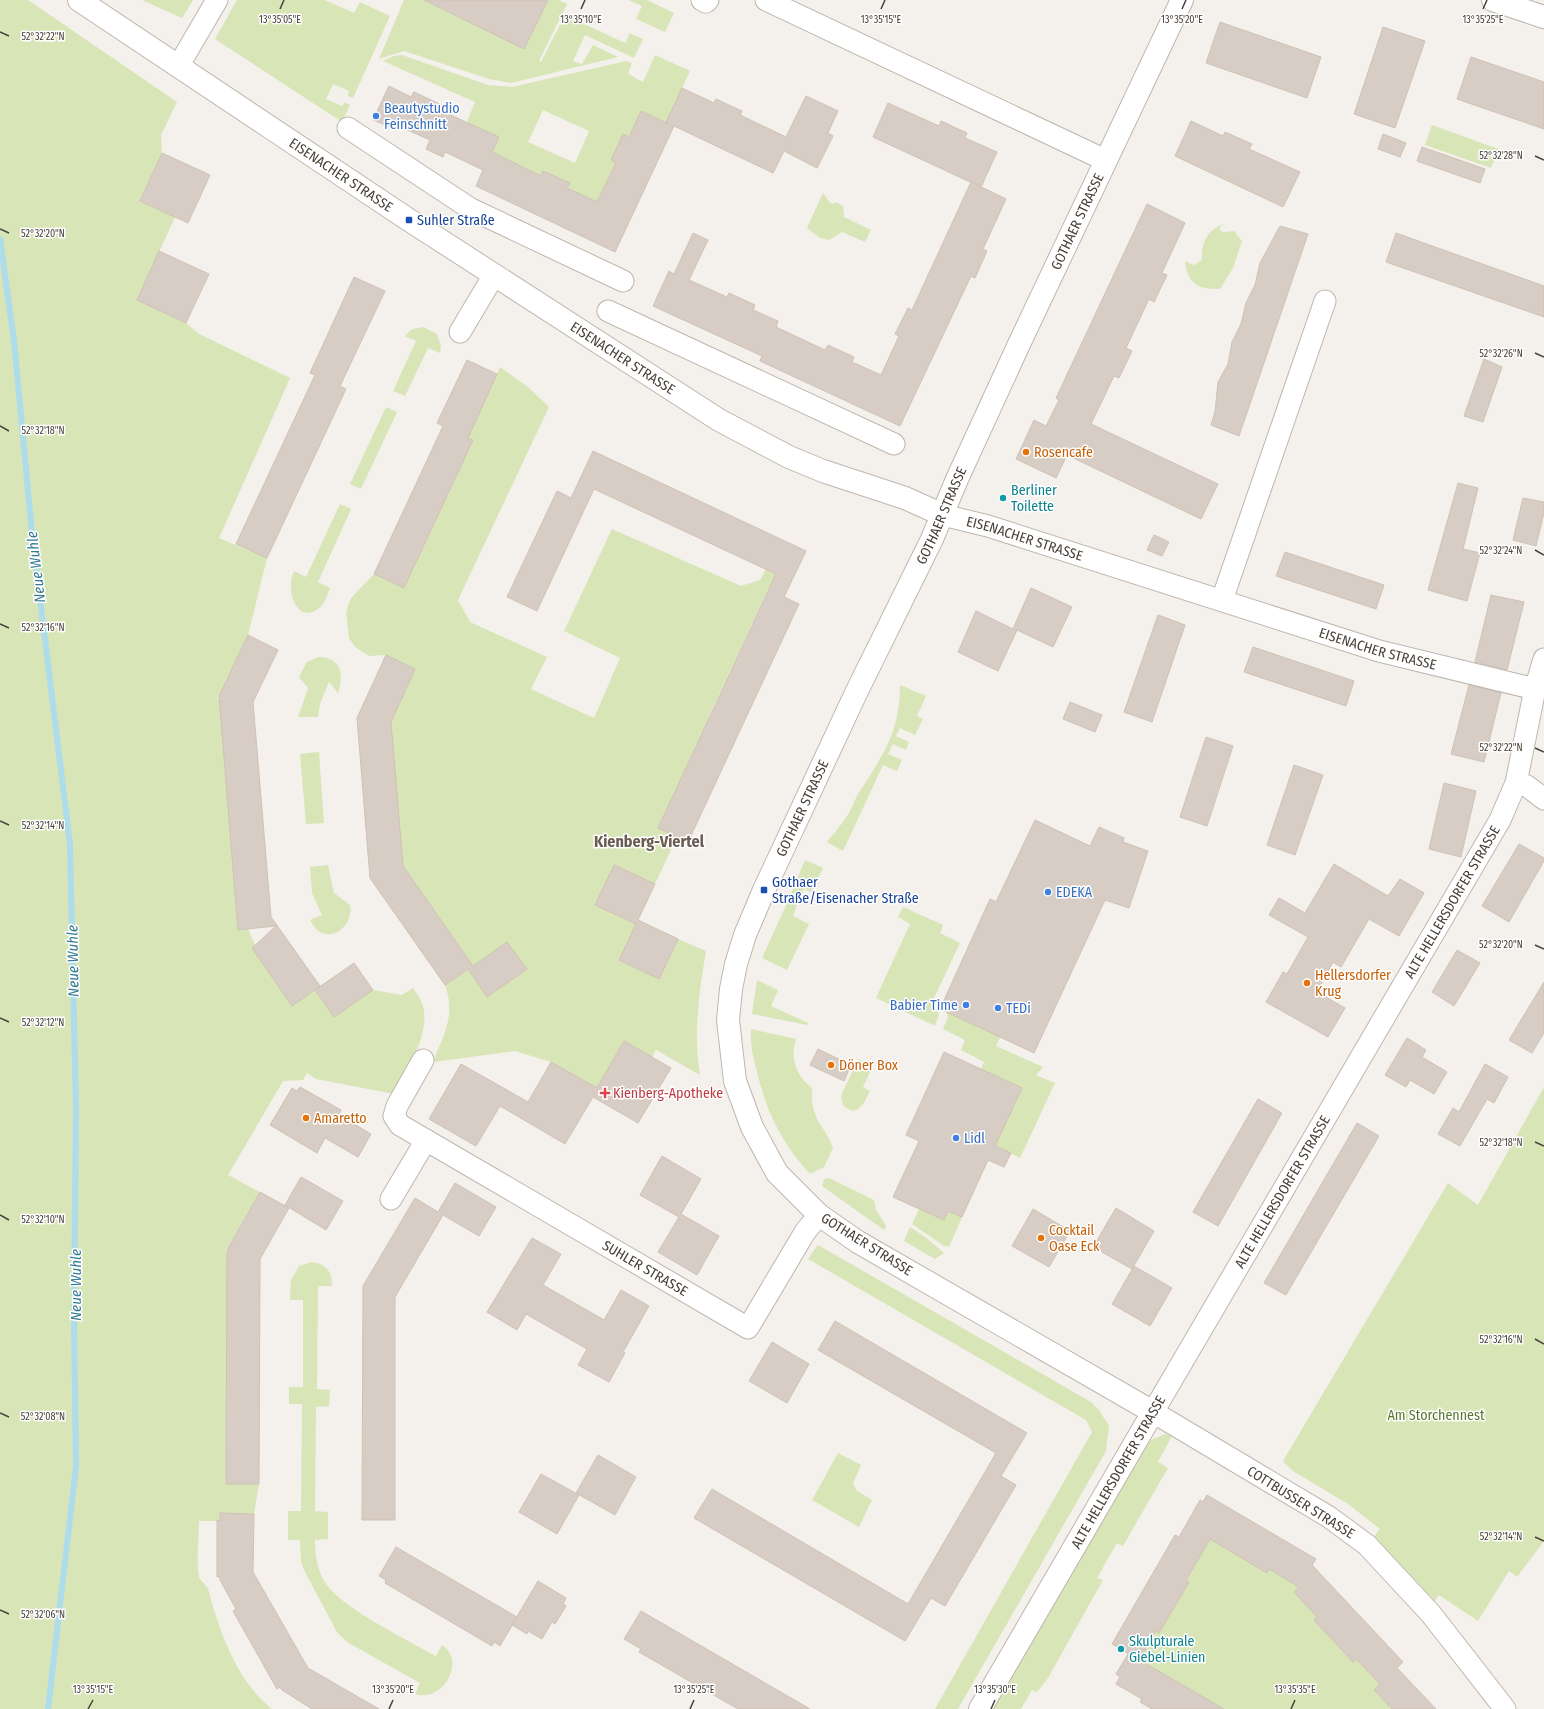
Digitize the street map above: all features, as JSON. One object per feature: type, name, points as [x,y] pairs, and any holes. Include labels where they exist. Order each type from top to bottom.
[{"type":"street","name":"EISENACHER STRASSE","points":[[79,0],[179,65],[409,220],[719,420],[759,442],[810,465],[905,498],[943,515],[988,526],[1379,651],[1535,689]]},
{"type":"street","points":[[179,65],[217,0]]},
{"type":"street","points":[[702,0],[706,2],[708,0]]},
{"type":"street","name":"GOTHAER STRASSE","points":[[766,0],[1105,160]]},
{"type":"street","name":"GOTHAER STRASSE","points":[[1153,1412],[858,1242],[819,1215],[777,1173],[752,1127],[735,1080],[728,1020],[731,989],[736,964],[745,935],[764,890],[943,515],[958,476],[1105,160],[1182,0]]},
{"type":"street","points":[[1493,0],[1544,17]]},
{"type":"street","points":[[348,128],[471,209],[623,280]]},
{"type":"street","points":[[460,332],[494,275]]},
{"type":"street","points":[[1222,600],[1325,301]]},
{"type":"street","points":[[608,311],[894,444]]},
{"type":"street","name":"ALTE HELLERSDORFER STRASSE","points":[[980,1709],[1500,820],[1516,784],[1535,689],[1544,659]]},
{"type":"street","points":[[1516,784],[1527,786],[1544,798]]},
{"type":"street","name":"SUHLER STRASSE","points":[[423,1060],[397,1106],[394,1116],[400,1125],[748,1328],[805,1232],[819,1215]]},
{"type":"street","points":[[391,1199],[426,1140]]},
{"type":"street","name":"COTTBUSSER STRASSE","points":[[1153,1412],[1329,1517],[1367,1545],[1436,1619],[1505,1709]]},
{"type":"green space","points":[[0,0],[28,0],[177,102],[161,135],[162,153],[140,201],[175,217],[137,300],[186,323],[199,334],[290,378],[219,538],[267,558],[248,635],[217,699],[226,703],[224,721],[221,721],[238,930],[248,929],[255,945],[252,948],[292,1005],[315,990],[334,1017],[373,990],[402,995],[413,988],[421,1001],[424,1012],[422,1036],[412,1062],[394,1094],[316,1079],[307,1073],[303,1080],[283,1081],[228,1175],[260,1192],[225,1252],[234,1258],[227,1276],[226,1484],[259,1484],[254,1514],[221,1513],[220,1521],[199,1521],[198,1572],[200,1579],[208,1589],[224,1638],[239,1670],[259,1697],[272,1709],[0,1709]]},
{"type":"green space","points":[[142,0],[193,0],[182,18]]},
{"type":"green space","points":[[237,0],[325,0],[354,13],[360,2],[390,16],[353,98],[348,96],[349,91],[333,84],[326,99],[342,106],[345,102],[350,105],[342,122],[215,39]]},
{"type":"green space","points":[[404,0],[424,0],[524,49],[548,0],[559,0],[567,4],[539,61],[541,62],[565,15],[625,43],[630,33],[643,39],[634,58],[585,35],[573,61],[582,64],[593,45],[618,57],[511,83],[489,79],[404,51],[379,59]]},
{"type":"green space","points":[[629,0],[647,0],[674,13],[665,32],[636,19],[642,6]]},
{"type":"green space","points":[[402,55],[488,85],[512,87],[626,61],[632,63],[628,74],[643,82],[655,55],[690,71],[666,122],[641,111],[629,137],[623,134],[611,160],[616,163],[597,202],[567,188],[569,183],[544,171],[541,176],[492,152],[498,137],[467,122],[475,102],[383,61],[394,56]],"holes":[[[543,110],[589,131],[575,163],[528,142]]]},
{"type":"green space","points":[[1432,125],[1498,149],[1491,168],[1425,145]]},
{"type":"green space","points":[[823,193],[829,202],[834,204],[835,202],[843,206],[844,217],[871,230],[865,242],[842,232],[829,240],[820,238],[807,228]]},
{"type":"green space","points":[[1224,224],[1219,228],[1222,232],[1234,231],[1242,241],[1233,268],[1220,289],[1206,288],[1195,284],[1189,276],[1185,261],[1194,265],[1202,260],[1206,238],[1213,230]]},
{"type":"green space","points":[[423,327],[437,334],[441,346],[440,353],[428,348],[405,396],[393,391],[416,341],[405,336],[412,329]]},
{"type":"green space","points":[[500,367],[529,388],[549,407],[458,600],[470,622],[547,657],[531,689],[594,718],[620,658],[564,631],[612,529],[741,586],[760,580],[766,569],[780,576],[768,590],[709,716],[713,719],[706,734],[702,732],[658,828],[677,837],[655,884],[614,865],[596,905],[636,924],[619,960],[659,979],[678,939],[706,951],[699,998],[697,1028],[700,1075],[656,1050],[652,1057],[597,1088],[551,1062],[515,1051],[433,1062],[445,1033],[449,1015],[448,996],[445,985],[468,969],[487,997],[527,969],[507,942],[473,966],[413,880],[404,878],[386,733],[415,669],[386,655],[369,656],[355,647],[349,638],[346,612],[351,598],[374,574],[405,587],[473,440],[468,437]]},
{"type":"green space","points":[[386,407],[397,412],[361,489],[350,484]]},
{"type":"green space","points":[[340,504],[351,509],[318,582],[330,588],[322,605],[314,611],[307,613],[300,610],[292,597],[291,579],[294,571],[306,577]]},
{"type":"green space","points":[[319,657],[327,658],[337,664],[341,674],[338,693],[329,682],[320,704],[318,717],[298,717],[308,688],[299,677],[307,662]]},
{"type":"green space","points":[[900,685],[926,696],[917,716],[923,719],[915,735],[900,728],[896,736],[909,742],[906,750],[893,744],[888,754],[902,760],[897,771],[883,765],[843,851],[827,842],[849,813],[858,794],[889,741],[897,716]]},
{"type":"green space","points":[[319,752],[324,823],[306,824],[300,754]]},
{"type":"green space","points":[[805,860],[823,868],[811,892],[804,889],[800,898],[791,894]]},
{"type":"green space","points":[[328,865],[334,893],[350,905],[349,919],[346,925],[336,933],[329,934],[317,930],[310,920],[322,915],[312,893],[310,867]]},
{"type":"green space","points":[[788,901],[797,905],[793,916],[809,924],[787,970],[762,958]]},
{"type":"green space","points":[[903,907],[943,925],[940,933],[960,943],[932,1002],[939,1014],[935,1026],[876,998],[910,924],[898,917]]},
{"type":"green space","points":[[757,980],[778,990],[771,1006],[808,1023],[807,1025],[752,1014]]},
{"type":"green space","points":[[946,1011],[1000,1037],[996,1046],[1043,1067],[1036,1075],[1055,1083],[1020,1158],[995,1146],[981,1069],[984,1062],[961,1050],[965,1040],[943,1029],[948,1017]]},
{"type":"green space","points":[[751,1029],[796,1039],[794,1046],[794,1060],[798,1072],[806,1083],[812,1088],[812,1099],[815,1114],[833,1148],[824,1167],[810,1174],[783,1139],[770,1114],[754,1061],[751,1046]]},
{"type":"green space","points":[[858,1059],[873,1066],[863,1087],[870,1091],[860,1108],[852,1110],[843,1105],[841,1096]]},
{"type":"green space","name":"Am Storchennest","points":[[1544,1087],[1544,1541],[1517,1577],[1509,1571],[1478,1621],[1439,1595],[1435,1601],[1402,1566],[1372,1539],[1380,1529],[1348,1504],[1293,1471],[1283,1461],[1448,1183],[1478,1205]]},
{"type":"green space","points":[[829,1178],[874,1200],[876,1210],[886,1226],[884,1230],[822,1186],[824,1179]]},
{"type":"green space","points":[[919,1209],[944,1220],[948,1211],[962,1217],[949,1247],[944,1246],[912,1224]]},
{"type":"green space","points":[[910,1227],[944,1253],[935,1259],[904,1241]]},
{"type":"green space","points":[[818,1245],[1091,1402],[1099,1410],[1109,1426],[1106,1451],[958,1709],[935,1709],[1092,1432],[1086,1420],[808,1259]]},
{"type":"green space","points":[[312,1262],[325,1267],[328,1270],[331,1277],[332,1286],[318,1286],[317,1389],[330,1390],[329,1406],[316,1407],[315,1511],[328,1512],[328,1539],[315,1540],[318,1566],[324,1581],[332,1591],[358,1612],[436,1656],[442,1645],[449,1652],[452,1661],[452,1670],[448,1679],[442,1687],[425,1695],[415,1694],[420,1683],[347,1642],[337,1632],[304,1570],[301,1561],[300,1540],[288,1540],[288,1511],[301,1511],[302,1404],[289,1404],[289,1387],[303,1387],[303,1300],[290,1300],[291,1280],[299,1266]]},
{"type":"green space","points":[[1165,1434],[1172,1436],[1158,1462],[1168,1468],[1123,1546],[1117,1543],[1097,1578],[1103,1580],[1048,1678],[1037,1692],[1032,1690],[1021,1709],[992,1709],[1145,1447],[1151,1440]]},
{"type":"green space","points":[[838,1453],[861,1465],[853,1483],[856,1490],[872,1500],[859,1527],[812,1500]]},
{"type":"green space","points":[[1205,1532],[1299,1587],[1317,1617],[1314,1620],[1325,1632],[1328,1629],[1341,1649],[1353,1662],[1356,1659],[1380,1684],[1374,1690],[1392,1709],[1224,1709],[1139,1660],[1156,1631],[1159,1632],[1189,1582],[1186,1580]]},
{"type":"building","points":[[424,0],[548,0],[524,49]]},
{"type":"building","points":[[1220,22],[1321,57],[1307,98],[1206,63]]},
{"type":"building","points":[[1383,27],[1425,41],[1395,128],[1354,114]]},
{"type":"building","points":[[1471,57],[1544,82],[1544,129],[1457,99]]},
{"type":"building","points":[[389,86],[411,97],[414,92],[446,107],[444,112],[499,137],[492,152],[541,176],[543,171],[570,183],[567,188],[597,202],[616,163],[611,160],[623,134],[629,137],[641,111],[669,124],[666,122],[682,88],[714,103],[716,99],[742,111],[740,115],[786,137],[806,96],[838,111],[828,133],[833,136],[817,168],[784,151],[773,173],[674,126],[615,252],[476,186],[483,170],[445,152],[443,157],[426,149],[430,140],[392,123],[390,127],[373,120]]},
{"type":"building","points":[[888,103],[939,126],[941,121],[967,133],[965,138],[997,152],[981,187],[873,137]]},
{"type":"building","points":[[1191,121],[1223,136],[1225,132],[1252,144],[1249,149],[1300,172],[1283,207],[1175,156]]},
{"type":"building","points":[[1383,134],[1406,143],[1400,157],[1378,149]]},
{"type":"building","points":[[1422,147],[1485,169],[1480,183],[1417,161]]},
{"type":"building","points":[[162,153],[210,175],[188,223],[140,201]]},
{"type":"building","points":[[971,182],[1006,199],[983,249],[987,251],[975,278],[971,276],[900,426],[760,361],[762,356],[653,306],[669,271],[674,274],[693,233],[708,240],[689,280],[727,297],[729,293],[755,305],[753,310],[778,321],[776,327],[825,350],[828,345],[854,357],[852,362],[881,375],[899,336],[895,334],[908,308],[912,310]]},
{"type":"building","points":[[1147,204],[1185,223],[1162,273],[1167,275],[1154,302],[1149,299],[1126,348],[1132,351],[1119,378],[1114,376],[1091,424],[1218,484],[1201,519],[1067,455],[1056,478],[1016,459],[1034,420],[1046,426],[1059,400],[1056,398]]},
{"type":"building","points":[[1280,226],[1308,234],[1239,436],[1211,425],[1215,412],[1218,382],[1228,364],[1232,342],[1241,324],[1246,303],[1255,285],[1260,263]]},
{"type":"building","points":[[1396,233],[1544,286],[1544,317],[1386,262]]},
{"type":"building","points":[[159,251],[209,274],[186,323],[137,300]]},
{"type":"building","points":[[354,277],[385,291],[340,386],[346,389],[267,558],[236,544],[315,375],[310,373]]},
{"type":"building","points":[[1484,359],[1502,367],[1483,422],[1464,416]]},
{"type":"building","points":[[467,360],[497,374],[468,438],[473,440],[404,588],[374,574],[443,426],[437,423]]},
{"type":"building","points":[[593,451],[806,551],[784,597],[799,604],[688,842],[658,828],[776,574],[594,489],[537,611],[507,597],[557,491],[571,498]]},
{"type":"building","points":[[1458,483],[1478,488],[1463,549],[1480,553],[1467,601],[1428,590]]},
{"type":"building","points":[[1523,498],[1544,502],[1544,513],[1536,546],[1513,540]]},
{"type":"building","points":[[1154,535],[1169,542],[1162,556],[1147,550]]},
{"type":"building","points":[[1285,552],[1384,585],[1376,609],[1276,576]]},
{"type":"building","points":[[1031,588],[1072,607],[1053,647],[1017,630],[998,671],[958,652],[976,611],[1013,629]]},
{"type":"building","points":[[1491,595],[1524,602],[1507,670],[1475,662]]},
{"type":"building","points":[[1158,615],[1185,625],[1152,722],[1124,712]]},
{"type":"building","points":[[248,635],[278,650],[253,702],[271,917],[320,986],[292,1006],[252,948],[276,926],[238,930],[219,696]]},
{"type":"building","points":[[1253,647],[1354,681],[1346,706],[1244,672]]},
{"type":"building","points":[[386,655],[415,669],[391,722],[403,866],[473,966],[507,942],[527,969],[487,997],[468,969],[445,985],[370,878],[357,718]]},
{"type":"building","points":[[1469,685],[1501,693],[1484,762],[1451,754]]},
{"type":"building","points":[[1070,702],[1102,715],[1095,732],[1063,719]]},
{"type":"building","points":[[1206,737],[1233,746],[1207,826],[1180,817]]},
{"type":"building","points":[[1294,765],[1323,775],[1295,855],[1267,845]]},
{"type":"building","points":[[1444,783],[1476,791],[1461,857],[1429,849]]},
{"type":"building","points":[[1035,820],[1090,846],[1099,827],[1124,838],[1123,842],[1148,851],[1129,908],[1105,900],[1034,1053],[940,1009],[990,899],[996,902]]},
{"type":"building","points":[[1519,844],[1544,858],[1544,861],[1509,922],[1482,906]]},
{"type":"building","points":[[1334,864],[1388,896],[1400,879],[1424,893],[1399,936],[1369,919],[1341,967],[1333,962],[1317,992],[1345,1008],[1328,1037],[1266,1002],[1283,972],[1287,974],[1308,937],[1269,915],[1279,898],[1305,913]]},
{"type":"building","points":[[614,865],[655,884],[638,920],[678,939],[659,979],[619,960],[636,924],[595,905]]},
{"type":"building","points":[[1457,950],[1480,963],[1454,1006],[1432,992]]},
{"type":"building","points":[[354,963],[373,990],[334,1017],[315,990]]},
{"type":"building","points":[[1544,982],[1544,1033],[1532,1053],[1509,1040]]},
{"type":"building","points":[[1407,1038],[1426,1050],[1422,1057],[1447,1072],[1434,1094],[1410,1080],[1406,1087],[1385,1075]]},
{"type":"building","points":[[624,1041],[671,1068],[638,1123],[593,1097],[565,1144],[500,1106],[476,1146],[429,1119],[461,1064],[528,1102],[551,1062],[597,1088]]},
{"type":"building","name":"Döner Box","points":[[818,1049],[851,1065],[844,1081],[810,1065]]},
{"type":"building","name":"Lidl","points":[[944,1052],[1022,1088],[995,1146],[1011,1153],[1004,1167],[988,1160],[962,1217],[948,1211],[944,1220],[893,1197],[919,1141],[906,1135]]},
{"type":"building","points":[[1485,1064],[1508,1077],[1494,1103],[1487,1099],[1460,1146],[1438,1134],[1453,1108],[1459,1112]]},
{"type":"building","name":"Amaretto","points":[[300,1087],[341,1110],[339,1115],[371,1134],[358,1157],[325,1138],[317,1153],[270,1125],[292,1088],[297,1091]]},
{"type":"building","points":[[1258,1099],[1282,1113],[1218,1226],[1193,1212]]},
{"type":"building","points":[[1357,1123],[1379,1136],[1286,1295],[1264,1283]]},
{"type":"building","points":[[662,1156],[701,1179],[681,1214],[719,1236],[697,1275],[658,1252],[679,1217],[640,1195]]},
{"type":"building","points":[[301,1177],[343,1201],[326,1230],[285,1205]]},
{"type":"building","points":[[455,1183],[496,1207],[479,1236],[443,1215],[395,1297],[395,1520],[362,1520],[363,1286],[415,1198],[438,1212]]},
{"type":"building","points":[[260,1192],[289,1208],[260,1259],[259,1484],[226,1484],[227,1250]]},
{"type":"building","points":[[1116,1208],[1154,1231],[1132,1269],[1093,1247]]},
{"type":"building","name":"Cocktail Oase Eck","points":[[1033,1209],[1070,1231],[1049,1267],[1012,1246]]},
{"type":"building","points":[[532,1238],[561,1254],[543,1285],[604,1320],[621,1290],[649,1306],[623,1352],[625,1353],[609,1382],[578,1365],[587,1349],[526,1314],[517,1330],[487,1312]]},
{"type":"building","points":[[1134,1266],[1172,1288],[1150,1326],[1112,1304]]},
{"type":"building","points":[[835,1321],[1027,1433],[1001,1476],[1016,1485],[945,1606],[931,1598],[905,1641],[694,1518],[712,1489],[908,1604],[996,1453],[818,1350]]},
{"type":"building","points":[[772,1342],[809,1364],[787,1403],[749,1381]]},
{"type":"building","points":[[598,1455],[636,1477],[615,1515],[576,1493]]},
{"type":"building","points":[[541,1474],[579,1495],[557,1534],[519,1512]]},
{"type":"building","points":[[1207,1495],[1316,1559],[1312,1565],[1403,1662],[1397,1668],[1436,1709],[1392,1709],[1374,1690],[1380,1684],[1356,1659],[1353,1662],[1314,1620],[1317,1617],[1294,1592],[1299,1587],[1269,1569],[1267,1573],[1210,1539],[1186,1580],[1189,1582],[1159,1633],[1156,1631],[1139,1660],[1112,1644],[1175,1535],[1179,1537],[1200,1500],[1203,1502]]},
{"type":"building","points":[[220,1513],[254,1514],[253,1572],[308,1668],[379,1709],[312,1709],[282,1690],[280,1687],[277,1689],[233,1611],[236,1609],[220,1580],[220,1577],[217,1577],[217,1520],[220,1521]]},
{"type":"building","points":[[396,1547],[517,1617],[500,1646],[494,1642],[492,1646],[385,1583],[386,1580],[379,1576]]},
{"type":"building","points":[[538,1581],[566,1598],[563,1604],[566,1606],[555,1624],[552,1622],[542,1639],[528,1631],[527,1634],[512,1625]]},
{"type":"building","points":[[641,1611],[810,1709],[738,1709],[639,1652],[641,1649],[624,1639]]},
{"type":"building","points":[[1128,1654],[1224,1709],[1152,1709],[1140,1702],[1142,1699],[1116,1684],[1120,1677],[1116,1674]]},
{"type":"waterway","name":"Neue Wuhle","points":[[0,239],[14,341],[32,533],[70,844],[76,1108],[74,1321],[76,1467],[48,1709]]},
{"type":"place","name":"Beautystudio Feinschnitt","points":[[376,116]]},
{"type":"place","name":"Suhler Straße","points":[[409,220]]},
{"type":"place","name":"Rosencafe","points":[[1026,452]]},
{"type":"place","name":"Berliner Toilette","points":[[1003,498]]},
{"type":"place","name":"Gothaer Straße/Eisenacher Straße","points":[[764,890]]},
{"type":"place","name":"EDEKA","points":[[1048,892]]},
{"type":"place","name":"Hellersdorfer Krug","points":[[1307,983]]},
{"type":"place","name":"Babier Time","points":[[966,1005]]},
{"type":"place","name":"TEDi","points":[[998,1008]]},
{"type":"place","name":"Döner Box","points":[[831,1065]]},
{"type":"place","name":"Kienberg-Apotheke","points":[[605,1093]]},
{"type":"place","name":"Amaretto","points":[[306,1118]]},
{"type":"place","name":"Lidl","points":[[956,1138]]},
{"type":"place","name":"Cocktail Oase Eck","points":[[1041,1238]]},
{"type":"place","name":"Skulpturale Giebel-Linien","points":[[1121,1649]]},
{"type":"district","name":"Kienberg-Viertel","points":[[649,841]]}]
